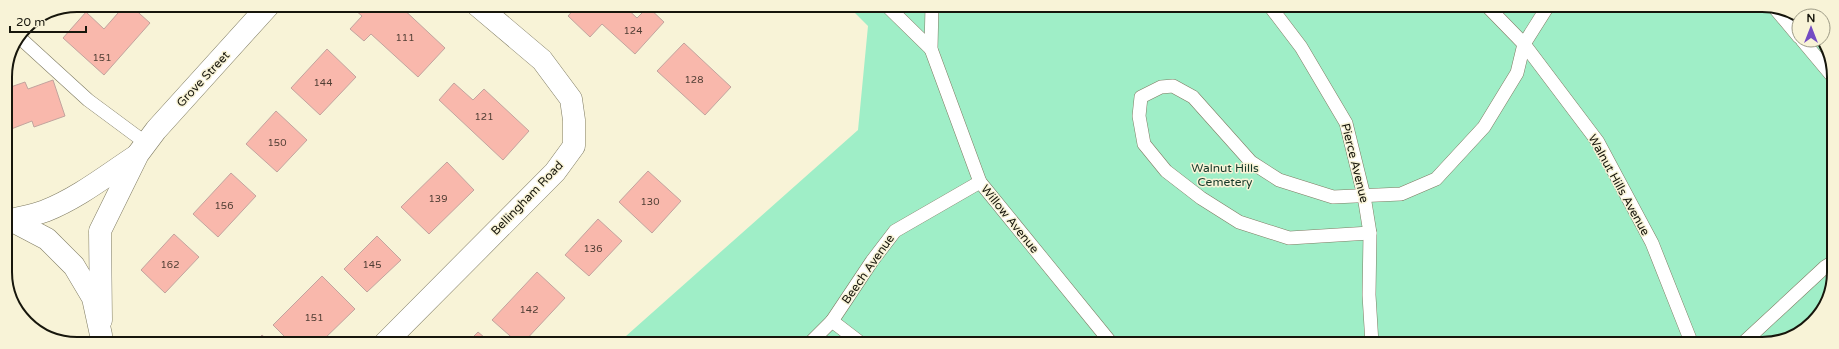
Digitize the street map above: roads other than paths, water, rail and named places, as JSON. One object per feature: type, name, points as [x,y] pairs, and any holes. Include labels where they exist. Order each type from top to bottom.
[{"type":"main road","name":"Grove Street","points":[[12,218],[46,210],[66,200],[91,186],[142,148],[263,12]]},
{"type":"main road","name":"Bellingham Road","points":[[390,337],[555,172],[574,146],[574,120],[571,98],[542,60],[485,12]]},
{"type":"main road","name":"Grove Street","points":[[101,337],[100,231],[142,148]]},
{"type":"main road","points":[[12,221],[48,239],[74,266],[92,298],[101,337]]},
{"type":"lane","points":[[893,12],[931,49]]},
{"type":"lane","name":"Willow Avenue","points":[[932,12],[931,49],[980,182],[1106,337]]},
{"type":"lane","name":"Pierce Avenue","points":[[1274,12],[1301,47],[1346,123],[1364,196],[1370,234],[1369,295],[1372,337]]},
{"type":"lane","name":"Walnut Hills Avenue","points":[[1493,12],[1524,44],[1598,142],[1652,243],[1689,337]]},
{"type":"lane","points":[[1370,234],[1288,238],[1239,222],[1201,198],[1166,171],[1144,144],[1139,116],[1141,97],[1161,87],[1173,86],[1193,97],[1251,162],[1279,180],[1333,197],[1401,194],[1436,179],[1484,127],[1517,73],[1524,44],[1544,12]]},
{"type":"lane","points":[[1780,15],[1791,27]]},
{"type":"lane","points":[[23,41],[142,148]]},
{"type":"lane","points":[[1809,48],[1826,69]]},
{"type":"lane","name":"Beech Avenue","points":[[815,337],[832,321],[872,261],[895,230],[980,182]]},
{"type":"lane","points":[[1750,337],[1827,266]]},
{"type":"lane","points":[[832,321],[853,337]]},
{"type":"park label","name":"Walnut Hills Cemetery","points":[[1225,175]]}]
